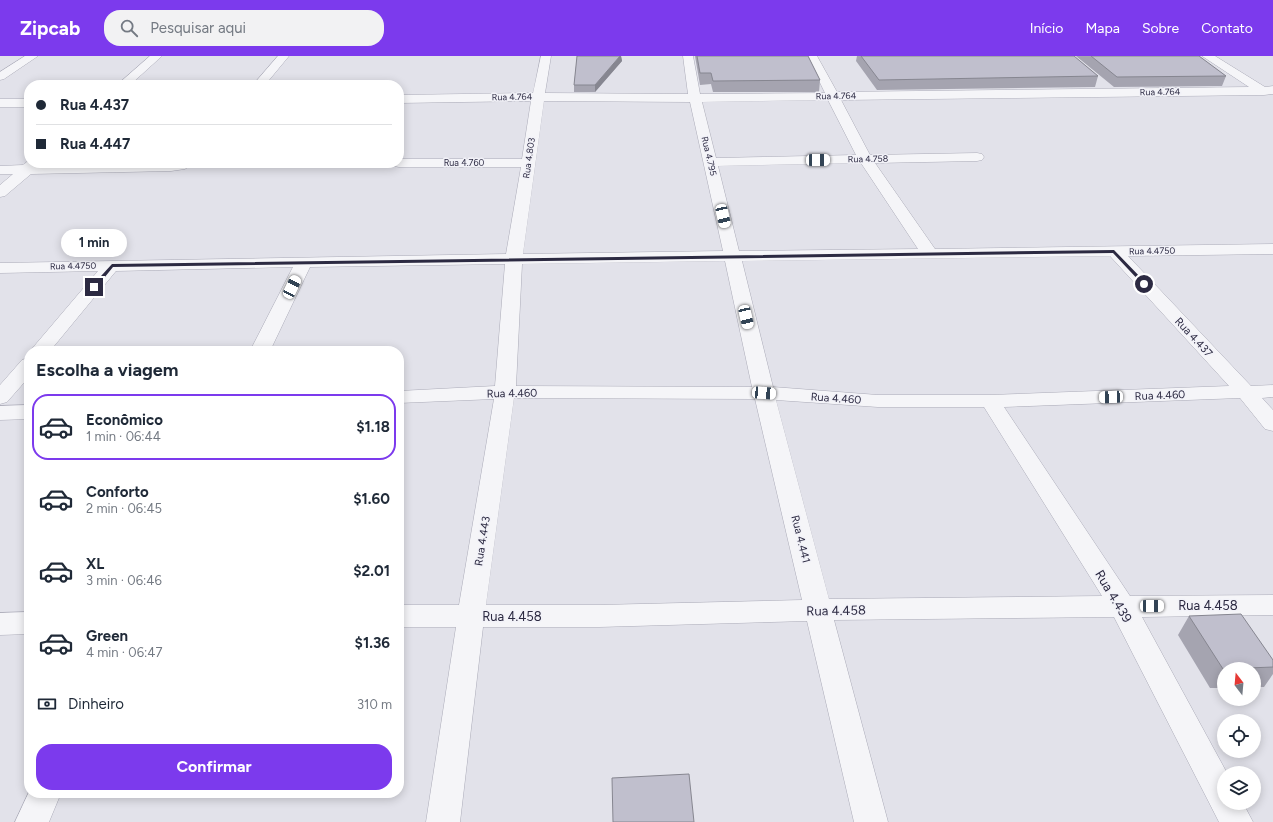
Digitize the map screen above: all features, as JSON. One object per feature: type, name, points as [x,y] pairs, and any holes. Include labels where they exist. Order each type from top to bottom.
[{"type":"street","points":[[0,77],[32,56]]},
{"type":"street","points":[[129,80],[157,56]]},
{"type":"street","points":[[263,80],[284,56]]},
{"type":"street","name":"Rua 4.803","points":[[514,259],[538,97],[546,56]]},
{"type":"street","name":"Rua 4.795","points":[[688,56],[695,98],[733,256]]},
{"type":"street","points":[[812,56],[865,159],[930,254]]},
{"type":"street","points":[[1207,56],[1270,92]]},
{"type":"street","points":[[1095,79],[1112,93]]},
{"type":"street","name":"Rua 4.764","points":[[404,99],[538,97],[695,98],[1270,92]]},
{"type":"street","points":[[0,103],[24,103]]},
{"type":"street","name":"Rua 4.758","points":[[710,162],[977,157]]},
{"type":"street","name":"Rua 4.760","points":[[404,163],[528,163]]},
{"type":"street","points":[[0,170],[24,167]]},
{"type":"street","points":[[0,193],[29,168]]},
{"type":"street","name":"Rua 4.4750","points":[[0,268],[304,262],[1273,249]]},
{"type":"street","name":"Rua 4.437","points":[[1114,252],[1246,392],[1273,424]]},
{"type":"street","name":"Rua 4.441","points":[[733,256],[764,393],[871,822]]},
{"type":"street","name":"Rua 4.443","points":[[443,822],[471,616],[505,392],[514,259]]},
{"type":"street","points":[[262,346],[304,262]]},
{"type":"street","points":[[44,346],[112,265]]},
{"type":"street","points":[[0,398],[24,370]]},
{"type":"street","name":"Rua 4.460","points":[[404,397],[505,392],[764,393],[878,401],[990,401],[1273,391]]},
{"type":"street","name":"Rua 4.439","points":[[990,401],[1122,606],[1217,787]]},
{"type":"street","points":[[0,413],[24,412]]},
{"type":"street","name":"Rua 4.458","points":[[404,616],[599,616],[819,610],[1273,605]]},
{"type":"street","points":[[0,624],[24,623]]},
{"type":"street","points":[[32,822],[43,798]]},
{"type":"street","points":[[1230,810],[1236,822]]},
{"type":"building","points":[[577,56],[620,56],[595,85],[574,85]]},
{"type":"building","points":[[697,56],[808,56],[820,80],[713,81],[711,73],[700,73]]},
{"type":"building","points":[[861,56],[1074,56],[1098,76],[879,80]]},
{"type":"building","points":[[1091,56],[1199,56],[1226,76],[1117,77]]},
{"type":"building","points":[[1241,614],[1273,660],[1273,667],[1261,667],[1261,662],[1219,662],[1189,616]]},
{"type":"building","points":[[689,774],[694,822],[613,822],[612,778]]},
{"type":"route","points":[[94,287],[112,265],[1114,252],[1144,284]]}]
